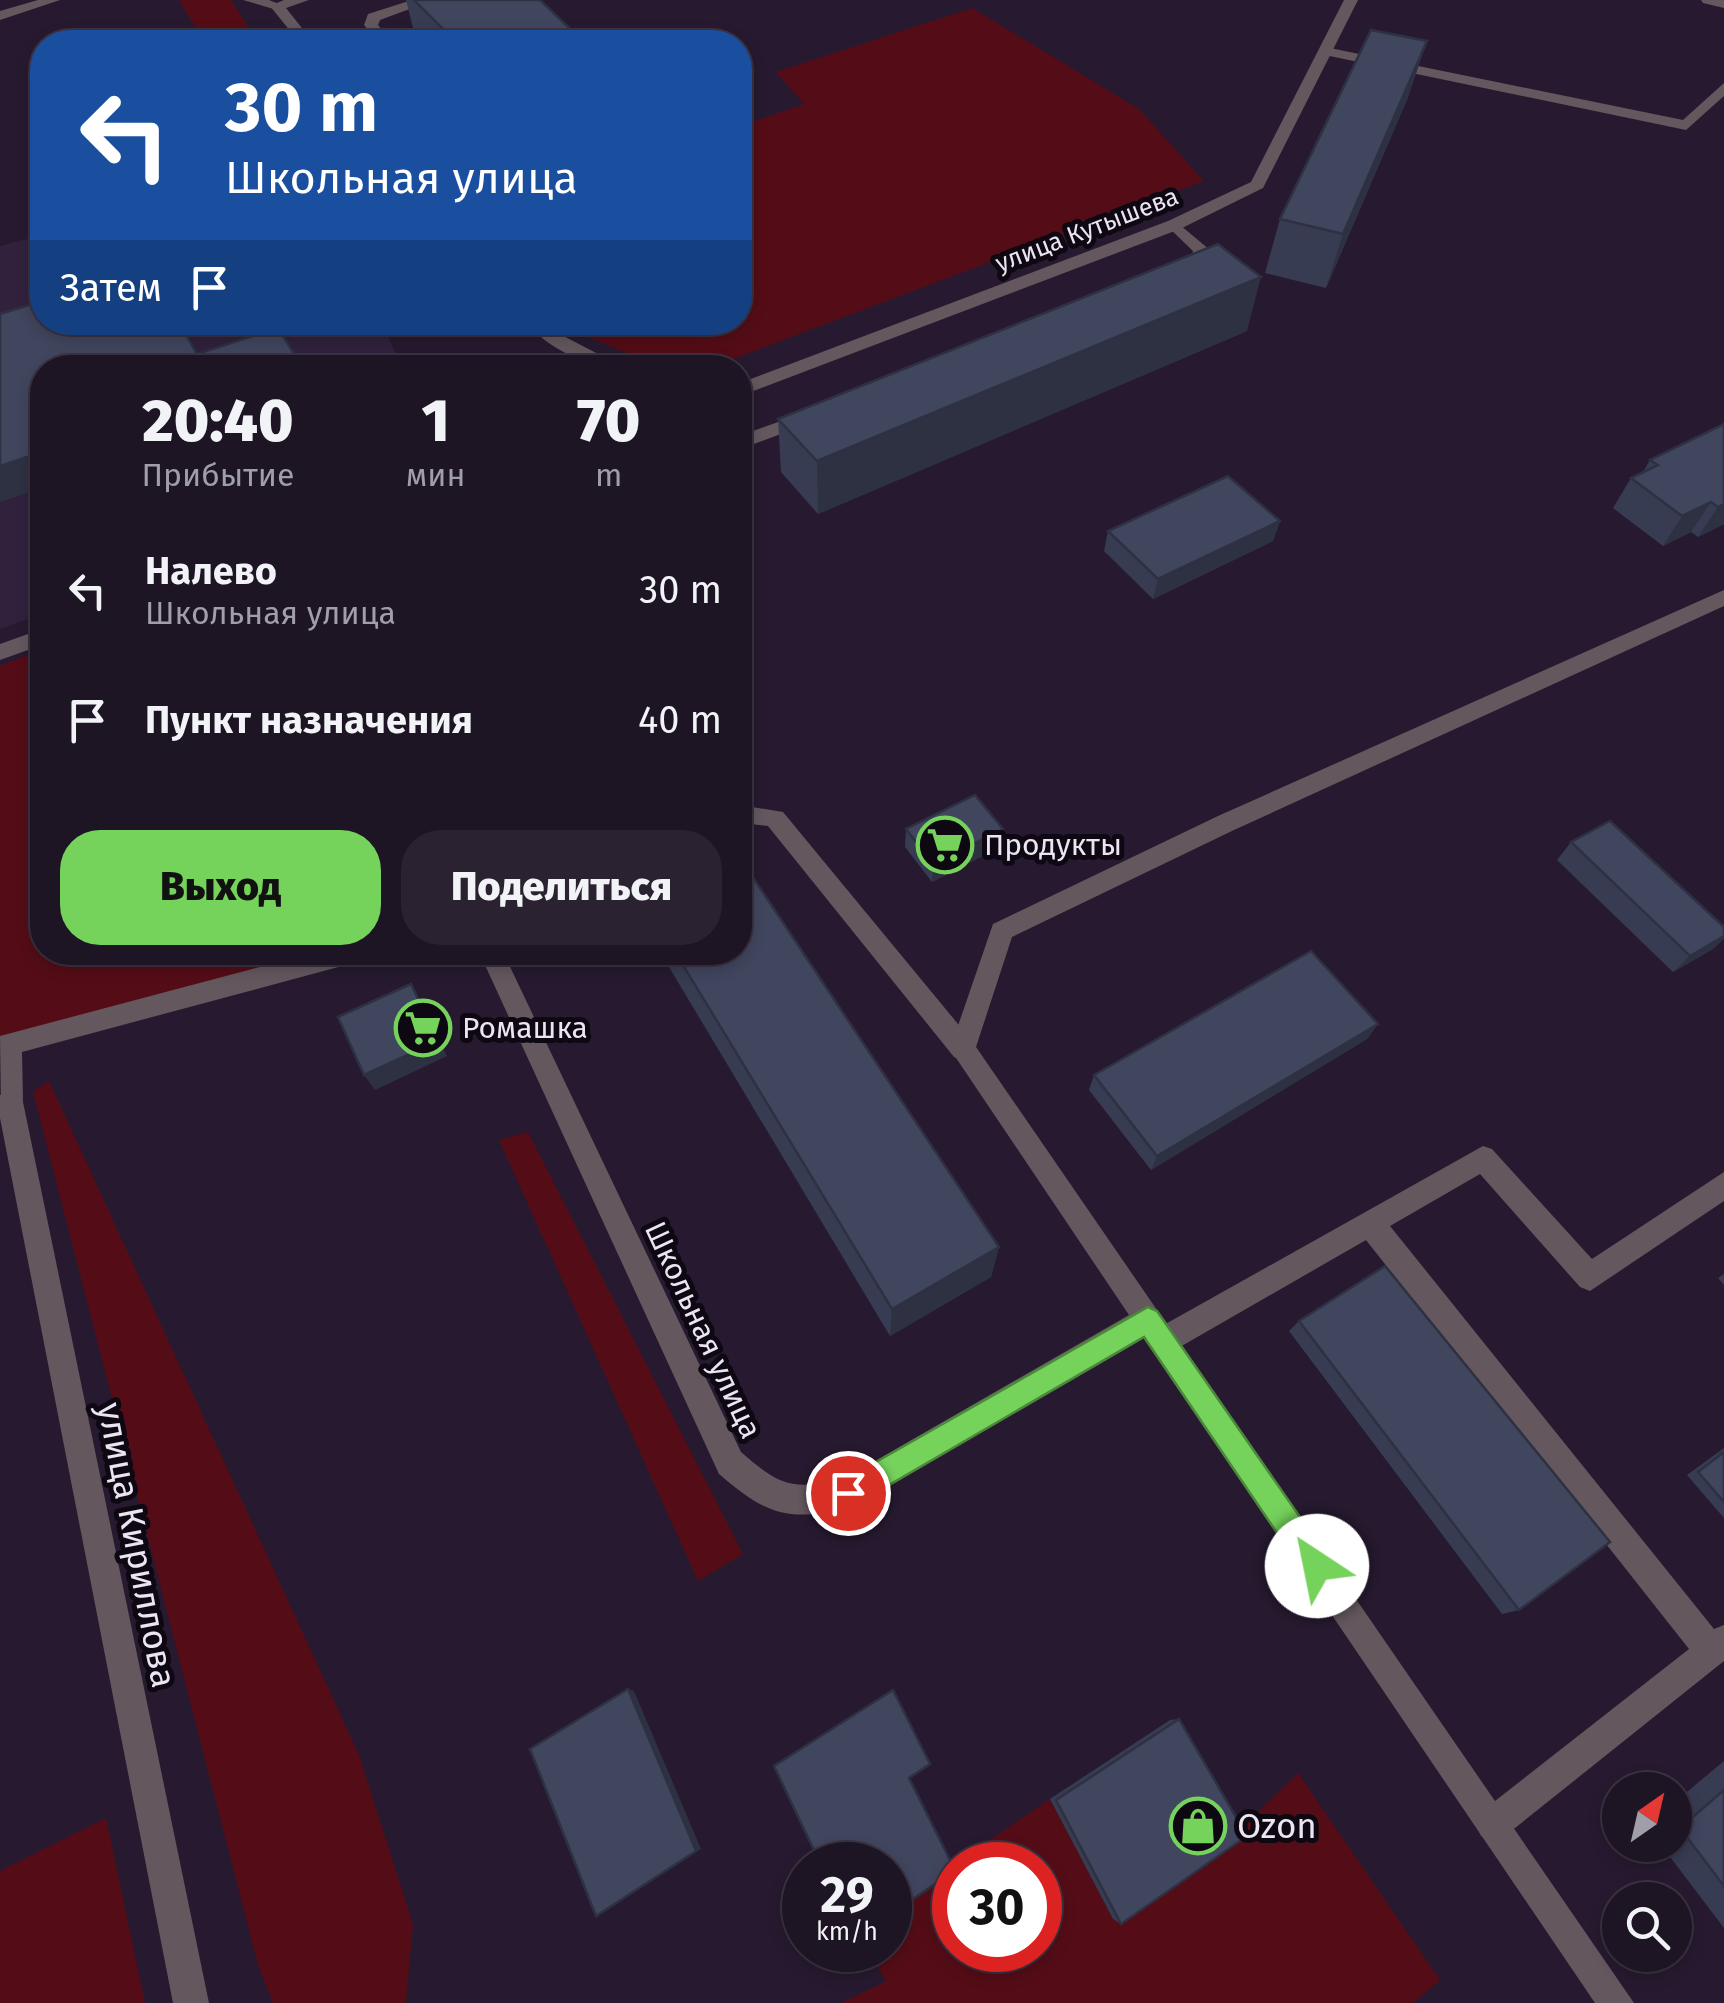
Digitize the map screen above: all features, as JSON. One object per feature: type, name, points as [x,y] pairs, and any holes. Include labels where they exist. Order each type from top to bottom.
[{"type":"street","points":[[0,16],[53,0]]},
{"type":"street","points":[[250,0],[302,0]]},
{"type":"street","points":[[375,30],[370,24],[373,17],[427,0]]},
{"type":"street","name":"улица Кутышева","points":[[752,385],[1174,225],[1256,184],[1351,0]]},
{"type":"street","points":[[1708,0],[1724,4]]},
{"type":"street","points":[[275,3],[296,30]]},
{"type":"street","points":[[1325,51],[1686,126],[1724,88]]},
{"type":"street","points":[[1168,281],[1198,264],[1202,250],[1174,225]]},
{"type":"street","points":[[548,335],[589,355]]},
{"type":"street","points":[[752,438],[823,412]]},
{"type":"street","points":[[963,1049],[1002,931],[1244,814],[1724,597]]},
{"type":"street","points":[[0,652],[30,641]]},
{"type":"street","points":[[752,815],[775,818],[963,1049],[1616,2003]]},
{"type":"street","points":[[4,1046],[308,965]]},
{"type":"street","name":"Школьная улица","points":[[497,965],[730,1463],[759,1489],[793,1505],[848,1493],[1370,1223],[1484,1158],[1590,1277],[1724,1186]]},
{"type":"street","name":"улица Кириллова","points":[[4,1046],[10,1102],[191,2003]]},
{"type":"street","points":[[1370,1223],[1718,1646],[1493,1824]]},
{"type":"shaded area","points":[[179,0],[231,0],[250,30],[197,30]]},
{"type":"shaded area","points":[[972,8],[1139,109],[1204,181],[744,355],[632,355],[590,338],[587,335],[752,335],[752,122],[804,104],[776,72]]},
{"type":"shaded area","points":[[30,238],[30,335],[387,335],[397,355],[30,355],[30,618],[0,629],[0,246]]},
{"type":"shaded area","points":[[30,654],[30,965],[269,965],[0,1040],[0,666]]},
{"type":"shaded area","points":[[49,1081],[359,1755],[413,1924],[406,2003],[273,2003],[258,1965],[33,1092]]},
{"type":"shaded area","points":[[528,1132],[743,1554],[698,1581],[499,1140]]},
{"type":"shaded area","points":[[1298,1773],[1440,1980],[1413,2003],[841,2003],[886,1981],[880,1972],[912,1972],[912,1893],[932,1879],[932,1972],[1062,1972],[1062,1842],[987,1842],[1050,1799],[1113,1919],[1236,1834]]},
{"type":"shaded area","points":[[106,1818],[145,2003],[0,2003],[0,1871]]},
{"type":"building","points":[[414,0],[540,0],[571,30],[444,30]]},
{"type":"building","points":[[1371,30],[1427,41],[1343,234],[1280,219]]},
{"type":"building","points":[[1218,244],[1261,277],[817,461],[778,419]]},
{"type":"building","points":[[30,305],[30,335],[186,335],[197,354],[256,335],[282,335],[295,355],[30,355],[30,456],[0,466],[0,314]]},
{"type":"building","points":[[1724,424],[1724,504],[1718,507],[1711,502],[1682,516],[1631,478],[1658,465],[1650,460]]},
{"type":"building","points":[[1228,476],[1280,521],[1158,579],[1108,531]]},
{"type":"building","points":[[975,795],[1003,829],[933,864],[906,829]]},
{"type":"building","points":[[1610,821],[1724,927],[1724,936],[1690,956],[1571,842]]},
{"type":"building","points":[[752,876],[999,1247],[892,1309],[683,965],[752,965]]},
{"type":"building","points":[[1311,951],[1378,1024],[1157,1156],[1094,1075]]},
{"type":"building","points":[[411,984],[438,1041],[364,1075],[338,1017]]},
{"type":"building","points":[[1385,1266],[1610,1542],[1519,1610],[1299,1321]]},
{"type":"building","points":[[1724,1452],[1724,1502],[1698,1472]]},
{"type":"building","points":[[628,1689],[696,1851],[596,1916],[530,1749]]},
{"type":"building","points":[[893,1690],[930,1764],[909,1778],[941,1842],[932,1842],[932,1886],[912,1900],[912,1842],[810,1842],[774,1766]]},
{"type":"building","points":[[1179,1719],[1247,1836],[1121,1924],[1056,1800]]},
{"type":"building","points":[[1724,1790],[1724,1886],[1692,1844],[1692,1818]]},
{"type":"place","name":"Продукты","points":[[945,845]]},
{"type":"place","name":"Ромашка","points":[[423,1028]]},
{"type":"place","name":"Ozon","points":[[1198,1826]]},
{"type":"route","points":[[848,1493],[1148,1320],[1317,1566]]}]
